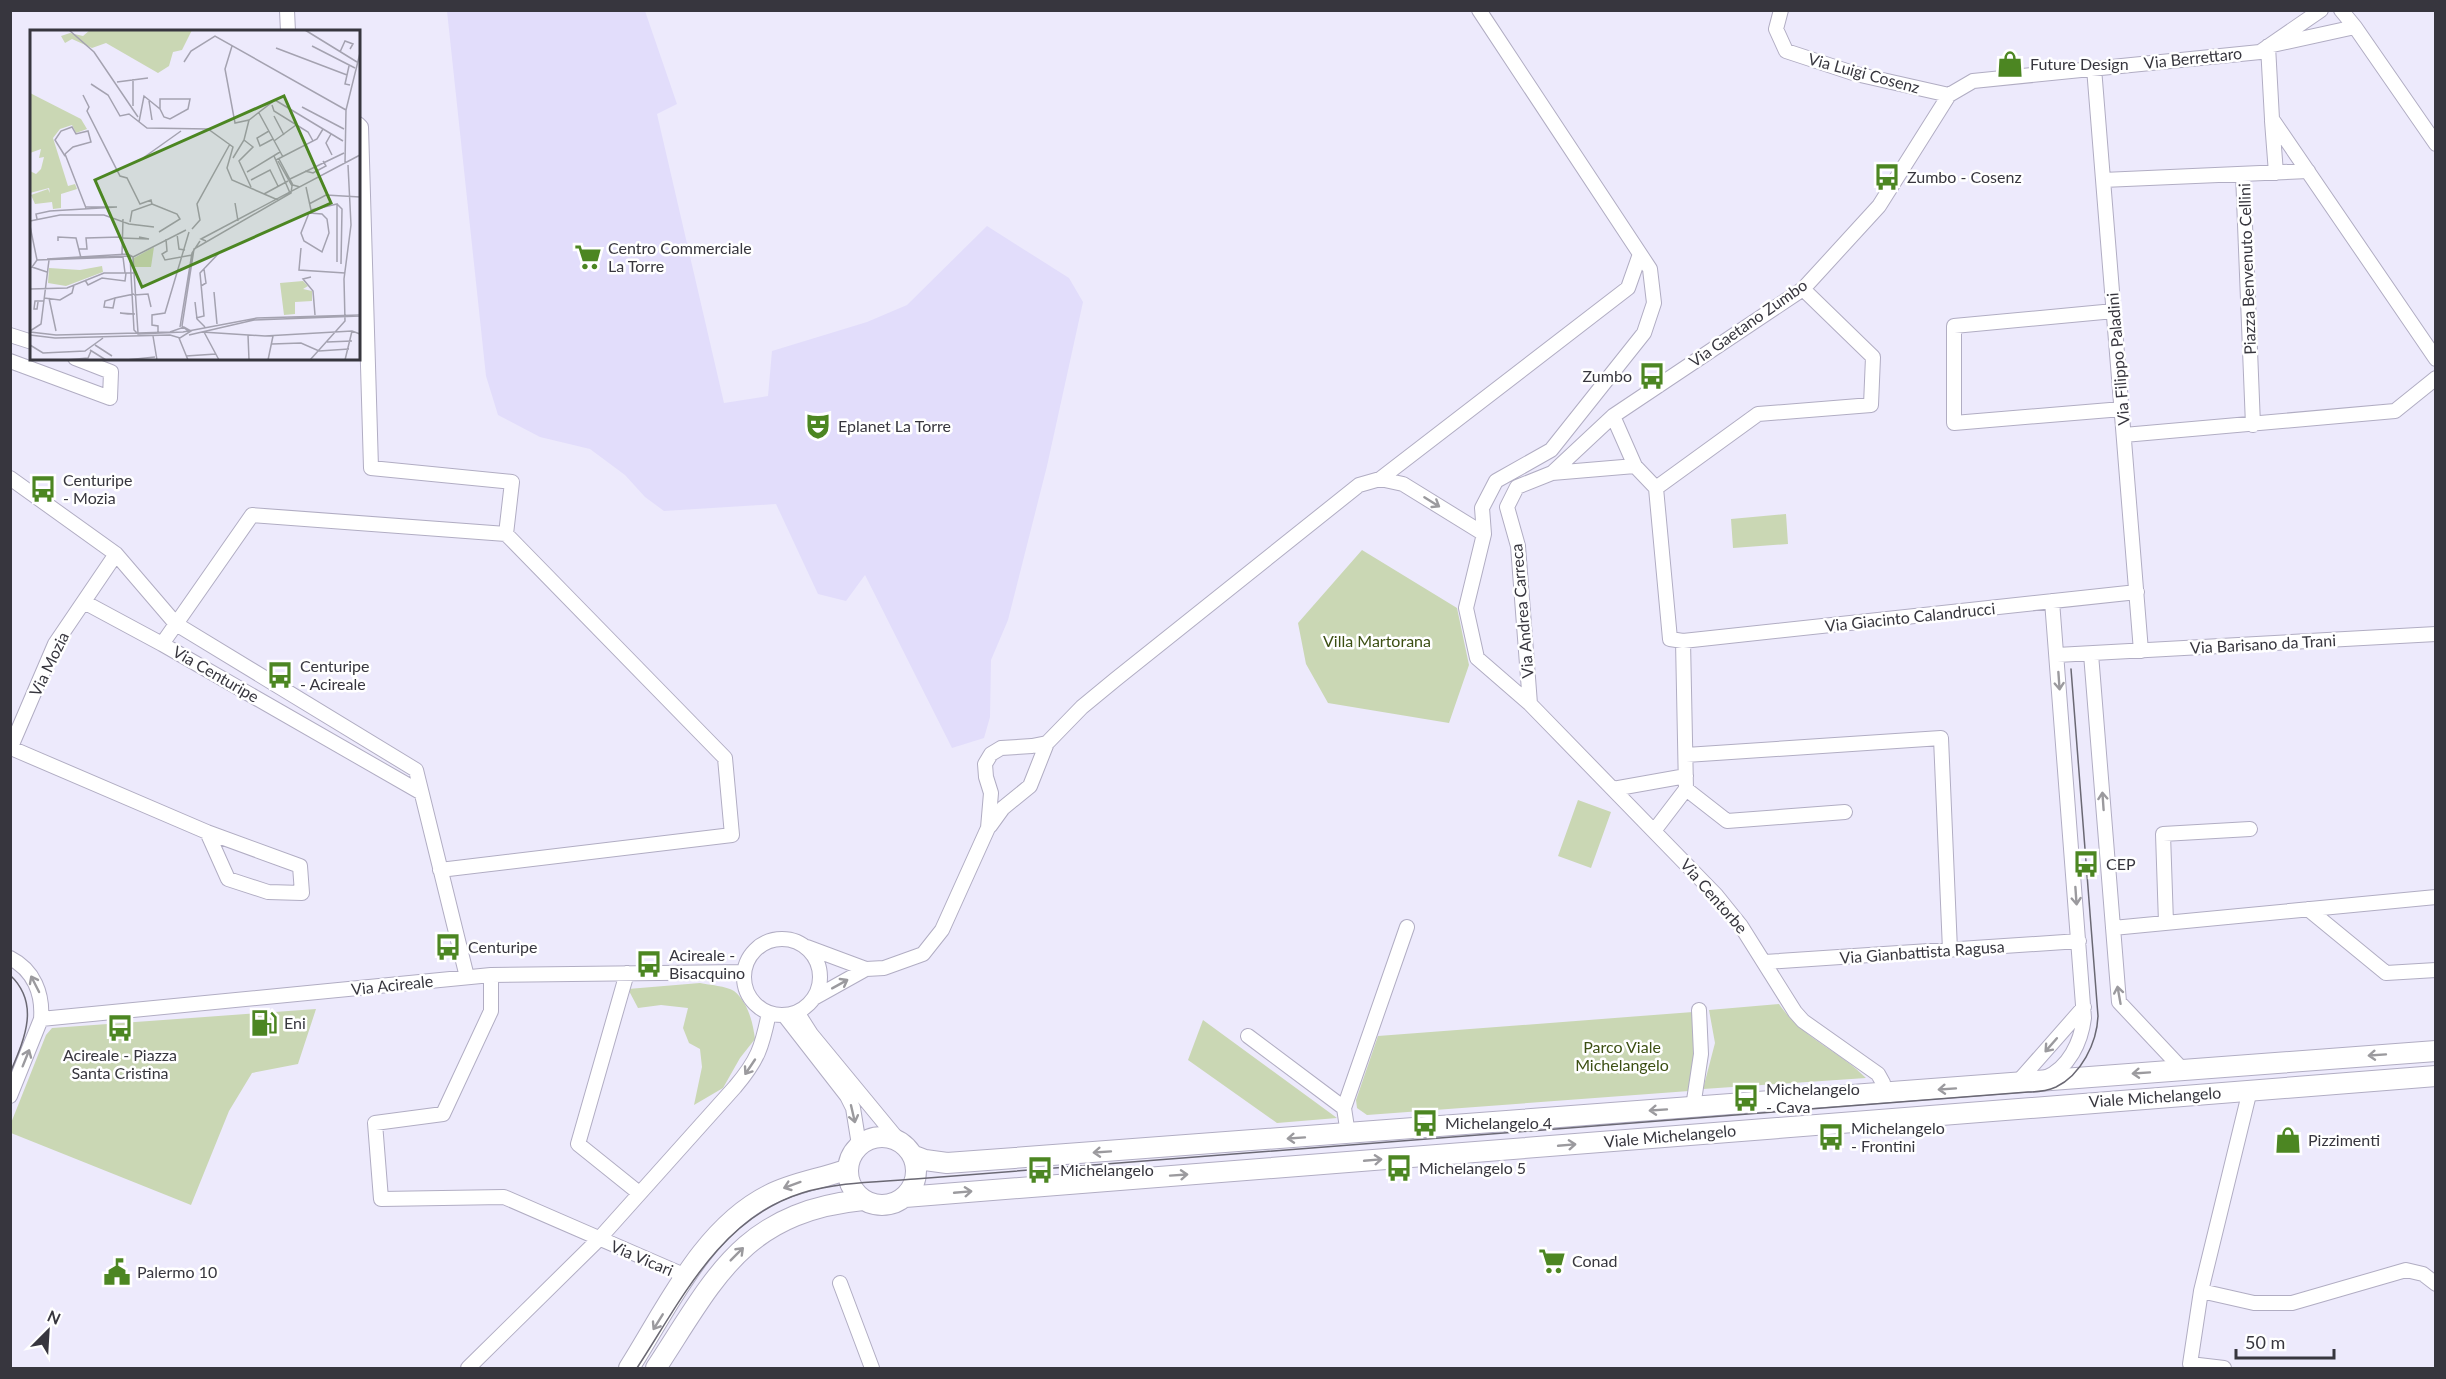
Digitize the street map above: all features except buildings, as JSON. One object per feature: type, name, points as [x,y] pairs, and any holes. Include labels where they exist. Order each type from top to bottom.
[{"type":"street","points":[[287,10],[288,30]]},
{"type":"street","name":"Via Centorbe","points":[[1479,10],[1650,269],[1654,303],[1644,333],[1551,450],[1496,481],[1482,508],[1484,534],[1466,608],[1477,658],[1530,704],[1716,895],[1742,926],[1795,1012],[1803,1021],[1878,1074],[1883,1083],[1884,1093]]},
{"type":"street","name":"Via Luigi Cosenz","points":[[1781,10],[1776,29],[1786,51],[1856,74],[1949,95]]},
{"type":"street","name":"Via Berrettaro","points":[[1949,95],[1973,81],[2260,52],[2321,10]]},
{"type":"street","points":[[2341,10],[2436,144]]},
{"type":"street","points":[[2276,173],[2268,46],[2355,27]]},
{"type":"street","name":"Via Filippo Paladini","points":[[2094,68],[2141,651]]},
{"type":"street","name":"Via Gaetano Zumbo","points":[[1552,473],[1613,416],[1803,289],[1879,206],[1949,95]]},
{"type":"street","points":[[2272,119],[2436,359]]},
{"type":"street","points":[[360,126],[371,468],[512,482],[506,534]]},
{"type":"street","name":"Piazza Benvenuto Cellini","points":[[2253,425],[2243,174],[2308,171]]},
{"type":"street","points":[[2103,180],[2243,174]]},
{"type":"street","points":[[866,969],[814,998],[791,1014],[770,1013],[758,1006],[750,997],[745,985],[744,972],[753,951],[773,939],[785,938],[796,941],[866,969],[884,968],[923,954],[942,930],[988,828],[1003,808],[1030,786],[1047,743],[1082,707],[1359,485],[1380,479],[1628,288],[1640,254]]},
{"type":"street","points":[[1656,488],[1758,414],[1871,405],[1873,357],[1803,289]]},
{"type":"street","points":[[2114,311],[1954,326],[1954,423],[2122,409]]},
{"type":"street","points":[[10,335],[30,341]]},
{"type":"street","points":[[10,361],[110,398],[111,372],[80,360]]},
{"type":"street","points":[[2124,435],[2395,411],[2436,378]]},
{"type":"street","points":[[1613,416],[1635,466],[1656,488],[1670,639],[1683,641],[1686,782],[1654,831]]},
{"type":"street","points":[[1552,473],[1635,466]]},
{"type":"street","name":"Via Andrea Carreca","points":[[1530,704],[1518,546],[1507,507],[1517,487],[1552,473]]},
{"type":"street","name":"Via Centuripe","points":[[10,478],[116,554],[176,624],[162,644],[420,792]]},
{"type":"street","points":[[1380,479],[1403,484],[1484,534]]},
{"type":"street","points":[[440,870],[732,835],[725,758],[506,534],[252,515],[176,624],[416,770],[420,792],[467,977]]},
{"type":"street","name":"Via Mozia","points":[[11,745],[56,644],[116,554]]},
{"type":"street","name":"Via Giacinto Calandrucci","points":[[1683,641],[2137,592]]},
{"type":"street","points":[[2026,1083],[2049,1076],[2067,1062],[2079,1038],[2084,1007],[2052,601]]},
{"type":"street","points":[[84,602],[162,644]]},
{"type":"street","name":"Via Barisano da Trani","points":[[2057,656],[2436,634]]},
{"type":"street","points":[[2091,654],[2119,1002],[2183,1070]]},
{"type":"street","points":[[1686,755],[1941,738],[1950,950]]},
{"type":"street","points":[[988,828],[991,793],[985,764],[991,754],[1001,748],[1047,743]]},
{"type":"street","points":[[11,745],[207,832],[300,866],[302,893],[268,892],[228,879],[207,832]]},
{"type":"street","points":[[1013,747],[1025,752],[1032,762],[1034,774]]},
{"type":"street","points":[[986,777],[993,788],[1005,795],[1021,794]]},
{"type":"street","points":[[1613,789],[1686,782],[1727,822],[1845,812]]},
{"type":"street","points":[[2166,922],[2163,834],[2250,829]]},
{"type":"street","points":[[2113,928],[2436,897]]},
{"type":"street","points":[[2308,909],[2386,973],[2436,970]]},
{"type":"street","points":[[1348,1134],[1344,1108],[1407,927]]},
{"type":"street","name":"Via Gianbattista Ragusa","points":[[1765,962],[2079,941]]},
{"type":"street","points":[[807,947],[814,955],[821,977],[814,998]]},
{"type":"street","points":[[10,958],[26,970],[35,981],[40,996],[41,1019],[10,1096]]},
{"type":"street","name":"Via Acireale","points":[[41,1019],[491,975],[744,972]]},
{"type":"street","points":[[627,973],[578,1144],[639,1193]]},
{"type":"street","name":"Via Vicari","points":[[491,975],[491,1011],[443,1114],[375,1123],[381,1198],[504,1197],[598,1240],[686,1276]]},
{"type":"street","points":[[2026,1083],[2084,1007]]},
{"type":"street","points":[[1693,1107],[1701,1054],[1699,1010]]},
{"type":"street","points":[[468,1368],[598,1240],[752,1066],[761,1049],[770,1013]]},
{"type":"street","points":[[791,1014],[848,1096],[859,1145]]},
{"type":"street","points":[[656,1368],[713,1281],[750,1241],[766,1229],[799,1214],[835,1204],[863,1200],[874,1204],[894,1203],[905,1197],[915,1179],[916,1170],[906,1148],[791,1014]]},
{"type":"street","points":[[1248,1036],[1344,1108]]},
{"type":"street","name":"Viale Michelangelo","points":[[906,1148],[925,1160],[947,1163],[2436,1051]]},
{"type":"street","points":[[2331,1059],[2331,1084]]},
{"type":"street","name":"Viale Michelangelo","points":[[905,1197],[2436,1076]]},
{"type":"street","points":[[2224,1368],[2188,1366],[2201,1290],[2250,1090]]},
{"type":"street","points":[[863,1200],[851,1184],[848,1169],[851,1156],[859,1145],[879,1137],[906,1148]]},
{"type":"street","points":[[629,1368],[686,1276],[726,1226],[758,1200],[788,1186],[848,1169]]},
{"type":"street","points":[[2201,1290],[2254,1303],[2292,1303],[2406,1270],[2423,1274],[2436,1284]]},
{"type":"street","points":[[840,1283],[872,1368]]},
{"type":"shaded area","points":[[447,11],[645,11],[677,104],[657,114],[724,403],[768,396],[772,351],[867,322],[907,305],[987,226],[1069,278],[1083,302],[1047,466],[1008,620],[991,660],[990,717],[984,738],[952,748],[865,575],[846,601],[818,594],[776,504],[664,511],[645,497],[625,475],[590,449],[540,437],[498,415],[486,376]]},
{"type":"green space","points":[[1786,514],[1788,544],[1733,548],[1731,519]]},
{"type":"green space","name":"Villa Martorana","points":[[1362,550],[1457,608],[1469,665],[1449,723],[1328,703],[1306,664],[1298,623]]},
{"type":"green space","points":[[1578,800],[1611,812],[1591,868],[1558,856]]},
{"type":"green space","points":[[700,983],[727,988],[739,996],[749,1013],[755,1039],[740,1058],[723,1088],[694,1105],[702,1067],[700,1049],[689,1043],[683,1028],[688,1008],[661,1005],[638,1008],[628,989]]},
{"type":"green space","points":[[1779,1004],[1788,1016],[1809,1035],[1844,1059],[1866,1078],[1703,1089],[1715,1043],[1709,1010]]},
{"type":"green space","points":[[316,1009],[298,1064],[252,1073],[229,1111],[191,1205],[11,1133],[11,1123],[46,1035],[52,1028]]},
{"type":"green space","name":"Parco Viale Michelangelo","points":[[1693,1012],[1696,1046],[1689,1091],[1367,1115],[1357,1108],[1356,1100],[1378,1036]]},
{"type":"green space","points":[[1203,1020],[1337,1118],[1277,1123],[1188,1060]]},
{"type":"tram line","points":[[637,1368],[687,1290],[725,1242],[747,1222],[773,1205],[816,1189],[872,1182],[2035,1092],[2056,1087],[2073,1075],[2086,1057],[2095,1037],[2098,1016],[2071,669]]},
{"type":"tram line","points":[[10,975],[25,998],[27,1010],[24,1035],[10,1073]]},
{"type":"place","name":"Future Design","points":[[2010,64]]},
{"type":"place","name":"Zumbo - Cosenz","points":[[1887,177]]},
{"type":"place","name":"Centro Commerciale La Torre","points":[[588,257]]},
{"type":"place","name":"Zumbo","points":[[1652,376]]},
{"type":"place","name":"Eplanet La Torre","points":[[818,426]]},
{"type":"place","name":"Centuripe - Mozia","points":[[43,489]]},
{"type":"place","name":"Centuripe - Acireale","points":[[280,675]]},
{"type":"place","name":"CEP","points":[[2086,864]]},
{"type":"place","name":"Centuripe","points":[[448,947]]},
{"type":"place","name":"Acireale - Bisacquino","points":[[649,964]]},
{"type":"place","name":"Eni","points":[[264,1023]]},
{"type":"place","name":"Acireale - Piazza Santa Cristina","points":[[120,1028]]},
{"type":"place","name":"Michelangelo - Cava","points":[[1746,1098]]},
{"type":"place","name":"Michelangelo 4","points":[[1425,1123]]},
{"type":"place","name":"Michelangelo - Frontini","points":[[1831,1137]]},
{"type":"place","name":"Pizzimenti","points":[[2288,1140]]},
{"type":"place","name":"Michelangelo 5","points":[[1399,1168]]},
{"type":"place","name":"Michelangelo","points":[[1040,1170]]},
{"type":"place","name":"Conad","points":[[1552,1261]]},
{"type":"place","name":"Palermo 10","points":[[117,1272]]}]
